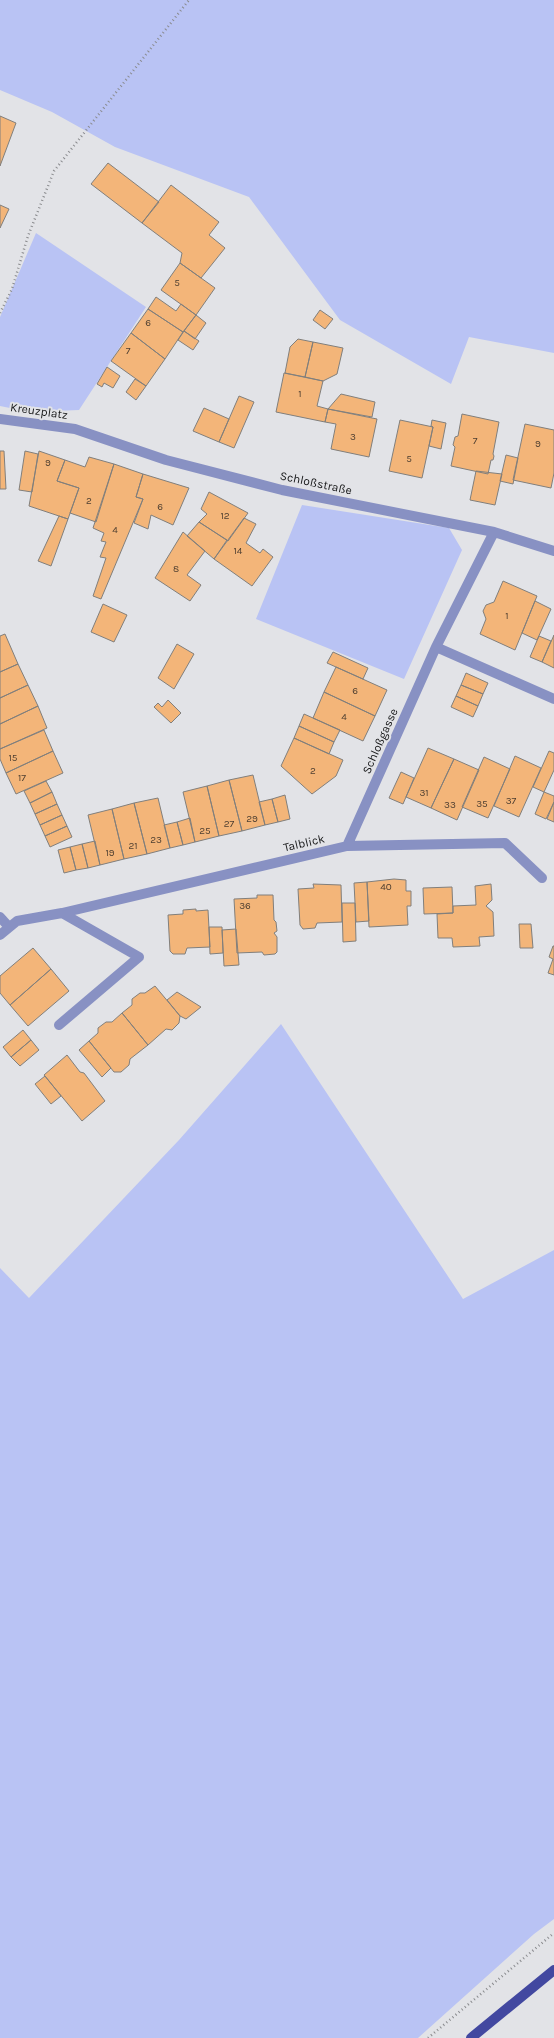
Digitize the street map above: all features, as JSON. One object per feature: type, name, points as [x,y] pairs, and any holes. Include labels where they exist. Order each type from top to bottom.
[{"type":"main road","points":[[471,2038],[554,1970]]},
{"type":"street","name":"Kreuzplatz","points":[[0,419],[75,429]]},
{"type":"street","name":"Schloßstraße","points":[[75,429],[166,460],[282,490],[494,532],[554,551]]},
{"type":"street","name":"Schloßgasse","points":[[347,846],[436,647],[494,532]]},
{"type":"street","points":[[436,647],[554,699]]},
{"type":"street","name":"Talblick","points":[[0,935],[17,921],[62,913],[347,846],[505,843],[542,878]]},
{"type":"street","points":[[60,1025],[139,957],[62,913]]},
{"type":"street","points":[[0,917],[9,927]]},
{"type":"path","points":[[0,313],[12,289],[28,236],[54,171],[189,0]]},
{"type":"path","points":[[428,2038],[554,1932]]},
{"type":"shaded area","points":[[0,0],[554,0],[554,353],[469,337],[451,384],[340,320],[249,197],[115,147],[52,112],[0,90]]},
{"type":"shaded area","points":[[36,233],[146,307],[79,410],[30,412],[0,406],[0,317]]},
{"type":"shaded area","points":[[302,505],[449,528],[462,550],[404,679],[256,619]]},
{"type":"shaded area","points":[[281,1024],[463,1299],[554,1250],[554,1919],[534,1934],[418,2038],[0,2038],[0,1268],[29,1298],[179,1140]]},
{"type":"building","points":[[0,116],[16,123],[0,166]]},
{"type":"building","points":[[108,163],[159,202],[142,223],[91,184]]},
{"type":"building","points":[[171,185],[219,222],[209,235],[225,248],[201,278],[180,263],[182,253],[142,223]]},
{"type":"building","points":[[0,205],[9,209],[0,228]]},
{"type":"building","points":[[180,263],[215,288],[196,315],[161,290]]},
{"type":"building","points":[[156,297],[176,311],[181,304],[196,315],[183,332],[148,309]]},
{"type":"building","points":[[148,309],[183,332],[165,359],[131,333]]},
{"type":"building","points":[[320,310],[333,319],[325,329],[313,320]]},
{"type":"building","points":[[196,315],[206,323],[195,339],[184,331]]},
{"type":"building","points":[[184,331],[199,341],[193,350],[178,340]]},
{"type":"building","points":[[131,333],[165,359],[146,386],[111,361]]},
{"type":"building","points":[[298,339],[313,342],[305,377],[285,373],[290,347]]},
{"type":"building","points":[[313,342],[343,348],[337,374],[323,381],[305,377]]},
{"type":"building","points":[[107,367],[120,376],[113,388],[104,383],[102,387],[97,384]]},
{"type":"building","points":[[284,373],[323,381],[317,406],[328,409],[325,422],[276,412]]},
{"type":"building","points":[[135,379],[146,386],[136,400],[126,392]]},
{"type":"building","points":[[341,394],[375,402],[372,417],[328,409]]},
{"type":"building","points":[[239,396],[254,402],[234,448],[219,442]]},
{"type":"building","points":[[204,408],[229,419],[219,442],[193,431]]},
{"type":"building","points":[[328,409],[377,419],[369,457],[331,449],[336,424],[325,422]]},
{"type":"building","points":[[462,414],[499,422],[493,454],[494,456],[493,460],[491,460],[488,474],[451,466],[455,447],[453,445],[455,437],[458,436]]},
{"type":"building","points":[[400,420],[433,427],[422,478],[389,471]]},
{"type":"building","points":[[432,420],[446,423],[441,449],[429,446],[433,427],[431,426]]},
{"type":"building","points":[[525,424],[554,430],[554,473],[551,488],[513,480]]},
{"type":"building","points":[[0,451],[4,451],[6,489],[0,489]]},
{"type":"building","points":[[25,451],[38,454],[32,492],[19,490]]},
{"type":"building","points":[[39,451],[65,460],[57,481],[79,488],[68,519],[29,506]]},
{"type":"building","points":[[506,455],[518,458],[513,484],[500,481]]},
{"type":"building","points":[[89,457],[114,464],[96,522],[70,513],[79,488],[57,481],[65,460],[85,467]]},
{"type":"building","points":[[114,464],[143,474],[136,497],[143,499],[101,599],[93,596],[106,558],[100,557],[106,542],[101,541],[104,533],[93,528]]},
{"type":"building","points":[[476,471],[502,474],[495,505],[470,500]]},
{"type":"building","points":[[143,474],[189,488],[173,525],[151,515],[148,529],[134,523],[143,499],[136,497]]},
{"type":"building","points":[[209,492],[248,513],[228,541],[199,522],[207,514],[201,509]]},
{"type":"building","points":[[59,516],[68,519],[51,566],[38,561]]},
{"type":"building","points":[[244,518],[256,524],[246,543],[260,553],[263,549],[273,557],[252,586],[214,559]]},
{"type":"building","points":[[199,522],[227,540],[214,559],[187,536]]},
{"type":"building","points":[[183,532],[205,551],[187,575],[201,585],[190,601],[155,578]]},
{"type":"building","points":[[503,581],[537,596],[515,650],[480,634],[486,619],[483,611],[486,605],[494,602]]},
{"type":"building","points":[[535,601],[551,609],[537,640],[522,633]]},
{"type":"building","points":[[103,604],[127,615],[114,642],[91,632]]},
{"type":"building","points":[[5,634],[18,664],[0,672],[0,636]]},
{"type":"building","points":[[554,635],[554,668],[542,662]]},
{"type":"building","points":[[539,636],[551,641],[542,662],[530,657]]},
{"type":"building","points":[[177,644],[194,654],[174,689],[158,678]]},
{"type":"building","points":[[333,652],[368,668],[363,679],[327,663]]},
{"type":"building","points":[[18,664],[28,685],[0,698],[0,672]]},
{"type":"building","points":[[336,667],[387,690],[375,716],[324,692]]},
{"type":"building","points":[[466,673],[488,683],[483,694],[461,685]]},
{"type":"building","points":[[28,685],[38,706],[0,724],[0,698]]},
{"type":"building","points":[[461,685],[483,694],[478,706],[456,696]]},
{"type":"building","points":[[324,692],[375,716],[363,741],[313,718]]},
{"type":"building","points":[[456,696],[478,706],[473,717],[451,707]]},
{"type":"building","points":[[168,700],[181,713],[171,723],[154,707],[158,703],[162,707]]},
{"type":"building","points":[[38,706],[47,728],[0,749],[0,724]]},
{"type":"building","points":[[304,714],[340,730],[334,742],[299,726]]},
{"type":"building","points":[[299,726],[334,742],[329,754],[294,738]]},
{"type":"building","points":[[44,730],[53,751],[6,773],[0,759],[0,749]]},
{"type":"building","points":[[294,738],[343,760],[336,776],[312,794],[281,766]]},
{"type":"building","points":[[428,748],[454,759],[431,808],[406,797]]},
{"type":"building","points":[[53,751],[63,773],[16,794],[6,773]]},
{"type":"building","points":[[549,751],[554,753],[554,770],[544,792],[533,787]]},
{"type":"building","points":[[515,756],[541,768],[519,817],[494,806]]},
{"type":"building","points":[[484,757],[510,769],[488,818],[462,807]]},
{"type":"building","points":[[454,759],[479,770],[457,820],[431,808]]},
{"type":"building","points":[[401,772],[414,778],[403,804],[389,798]]},
{"type":"building","points":[[253,775],[265,825],[242,831],[229,780]]},
{"type":"building","points":[[229,780],[242,831],[219,836],[207,786]]},
{"type":"building","points":[[46,781],[52,792],[30,803],[24,791]]},
{"type":"building","points":[[207,786],[219,836],[195,842],[183,792]]},
{"type":"building","points":[[52,792],[57,804],[35,814],[30,803]]},
{"type":"building","points":[[544,792],[554,796],[554,802],[546,819],[535,814]]},
{"type":"building","points":[[285,795],[290,819],[278,822],[272,799]]},
{"type":"building","points":[[158,798],[170,848],[147,854],[134,803]]},
{"type":"building","points":[[272,799],[278,822],[265,825],[259,802]]},
{"type":"building","points":[[554,802],[554,822],[547,819]]},
{"type":"building","points":[[134,803],[147,854],[124,859],[112,809]]},
{"type":"building","points":[[57,804],[62,815],[40,825],[35,814]]},
{"type":"building","points":[[112,809],[124,859],[100,865],[88,815]]},
{"type":"building","points":[[62,815],[67,826],[45,836],[40,825]]},
{"type":"building","points":[[190,818],[195,842],[183,845],[177,822]]},
{"type":"building","points":[[177,822],[183,845],[170,848],[164,825]]},
{"type":"building","points":[[67,826],[72,837],[50,847],[45,836]]},
{"type":"building","points":[[95,841],[100,865],[88,868],[82,844]]},
{"type":"building","points":[[82,844],[88,868],[76,870],[70,847]]},
{"type":"building","points":[[70,847],[76,870],[64,873],[58,850]]},
{"type":"building","points":[[394,879],[406,880],[406,891],[411,891],[411,906],[407,906],[408,925],[369,927],[367,882]]},
{"type":"building","points":[[367,882],[369,921],[356,922],[354,883]]},
{"type":"building","points":[[313,884],[341,885],[342,922],[317,923],[315,928],[303,929],[300,925],[298,889],[314,888]]},
{"type":"building","points":[[491,884],[492,900],[486,906],[493,912],[494,936],[479,937],[480,946],[453,947],[452,938],[438,938],[437,914],[453,913],[453,906],[476,905],[475,886]]},
{"type":"building","points":[[452,887],[453,913],[424,914],[423,888]]},
{"type":"building","points":[[257,895],[273,895],[274,920],[276,922],[277,931],[274,933],[277,937],[277,952],[275,954],[264,955],[262,952],[237,953],[234,899],[257,898]]},
{"type":"building","points":[[342,903],[355,903],[356,941],[343,942]]},
{"type":"building","points":[[196,909],[196,911],[208,910],[210,947],[187,948],[185,954],[173,954],[170,951],[168,915],[183,914],[183,910]]},
{"type":"building","points":[[519,924],[531,924],[533,948],[520,948]]},
{"type":"building","points":[[209,927],[222,927],[223,953],[210,954]]},
{"type":"building","points":[[236,929],[239,965],[224,966],[222,930]]},
{"type":"building","points":[[553,946],[554,975],[548,973],[553,959],[549,957]]},
{"type":"building","points":[[33,948],[51,969],[10,1005],[0,993],[0,976]]},
{"type":"building","points":[[51,969],[69,991],[28,1026],[10,1005]]},
{"type":"building","points":[[155,986],[180,1016],[179,1023],[172,1030],[166,1029],[148,1045],[122,1013],[132,1005],[132,999],[140,993],[145,993]]},
{"type":"building","points":[[177,992],[201,1007],[186,1019],[180,1016],[167,1000]]},
{"type":"building","points":[[122,1013],[148,1045],[130,1059],[129,1065],[121,1072],[114,1072],[89,1041],[98,1033],[98,1028],[106,1022],[112,1022]]},
{"type":"building","points":[[23,1030],[31,1040],[11,1057],[3,1047]]},
{"type":"building","points":[[31,1040],[39,1050],[20,1066],[11,1057]]},
{"type":"building","points":[[89,1041],[111,1068],[102,1077],[79,1050]]},
{"type":"building","points":[[67,1055],[80,1072],[84,1073],[105,1101],[82,1121],[44,1075]]},
{"type":"building","points":[[45,1076],[61,1096],[51,1104],[35,1084]]}]
